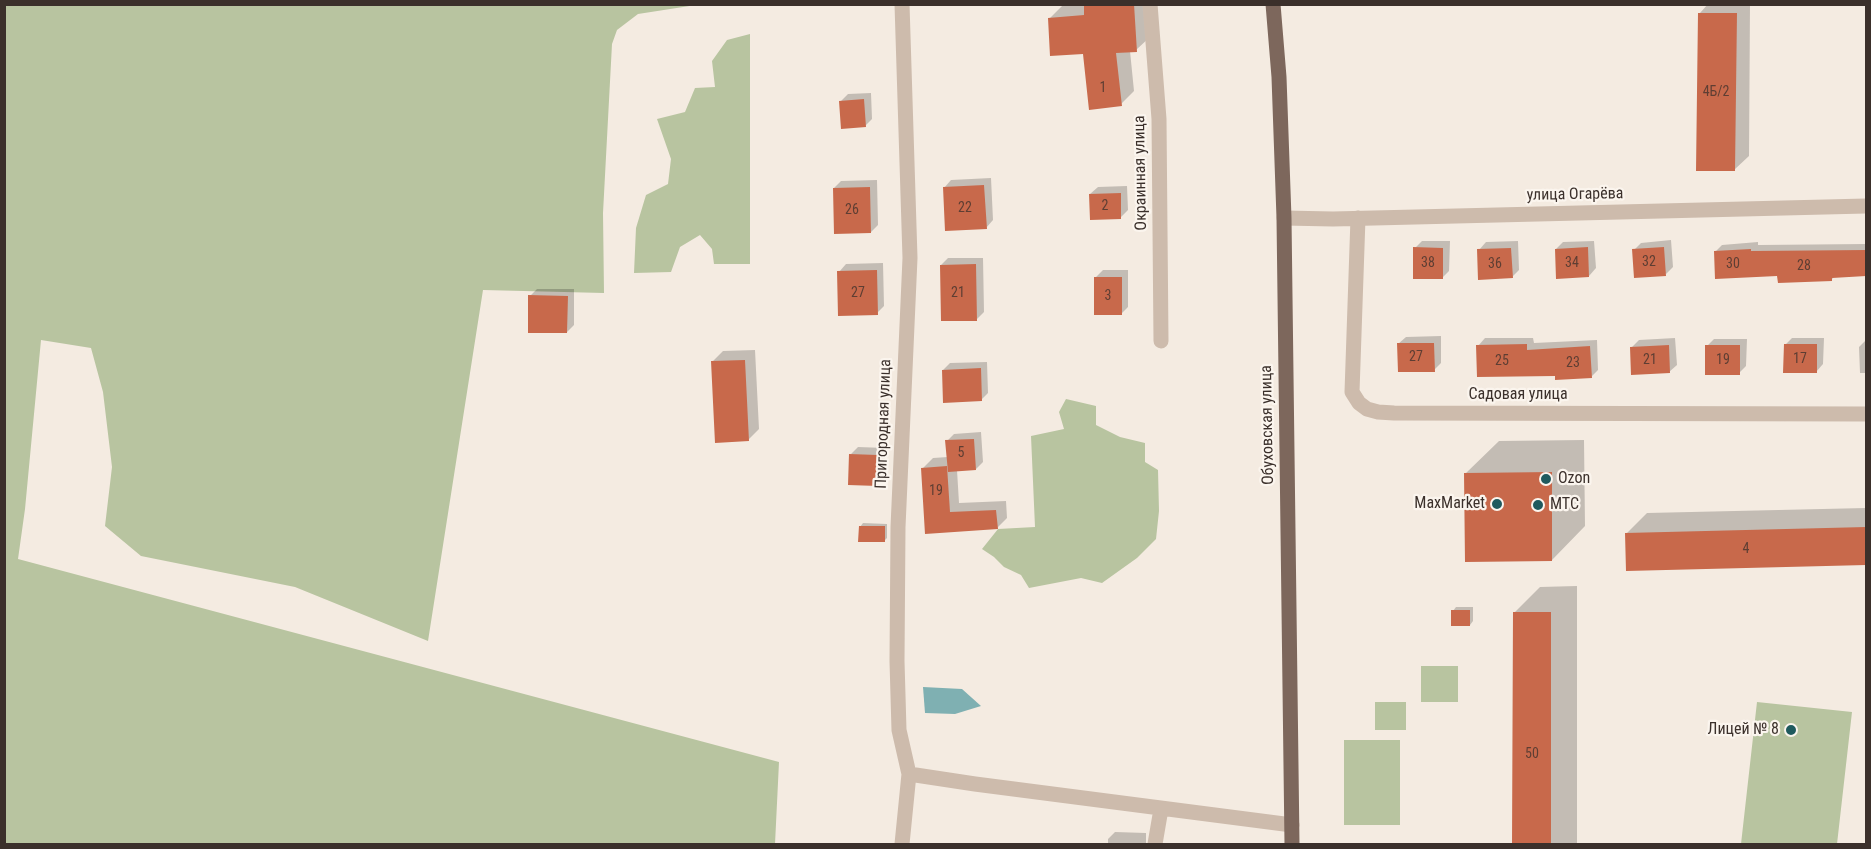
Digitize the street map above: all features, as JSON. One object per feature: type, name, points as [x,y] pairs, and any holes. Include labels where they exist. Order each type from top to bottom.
[{"type":"main road","name":"Обуховская улица","points":[[1273,4],[1280,77],[1284,218],[1292,844]]},
{"type":"street","name":"Пригородная улица","points":[[902,4],[910,258],[898,527],[899,730],[909,774],[902,844]]},
{"type":"street","name":"Окраинная улица","points":[[1150,4],[1159,119],[1161,341]]},
{"type":"street","name":"улица Огарёва","points":[[1284,218],[1866,206]]},
{"type":"street","name":"Садовая улица","points":[[1358,218],[1352,392],[1366,409],[1394,413],[1866,414]]},
{"type":"street","points":[[909,774],[1292,825]]},
{"type":"street","points":[[1155,844],[1161,809]]},
{"type":"green space","points":[[5,4],[696,5],[638,14],[617,30],[612,44],[603,213],[604,293],[483,290],[428,641],[295,587],[141,556],[105,526],[112,467],[103,392],[91,348],[41,340],[18,559],[779,762],[775,844],[5,844]]},
{"type":"green space","points":[[750,34],[750,264],[714,264],[712,249],[700,235],[680,247],[671,272],[634,273],[636,228],[646,195],[668,184],[671,159],[657,119],[685,112],[695,88],[715,87],[712,61],[727,40]]},
{"type":"green space","points":[[1066,399],[1096,406],[1096,425],[1120,437],[1145,443],[1145,462],[1158,470],[1159,511],[1156,539],[1137,558],[1102,583],[1081,578],[1029,588],[1021,575],[1004,567],[982,549],[998,529],[1035,527],[1031,436],[1064,429],[1059,412]]},
{"type":"green space","points":[[1421,666],[1458,666],[1458,702],[1421,702]]},
{"type":"green space","points":[[1375,702],[1406,702],[1406,730],[1375,730]]},
{"type":"green space","points":[[1757,702],[1852,712],[1837,844],[1741,844]]},
{"type":"green space","points":[[1344,740],[1400,740],[1400,825],[1344,825]]},
{"type":"water","points":[[923,687],[962,689],[981,706],[955,714],[925,713]]},
{"type":"building","points":[[1084,4],[1134,4],[1137,52],[1116,53],[1122,106],[1089,110],[1083,54],[1050,56],[1048,18],[1084,15]]},
{"type":"building","points":[[1698,13],[1737,13],[1735,171],[1696,171]]},
{"type":"building","points":[[864,99],[866,127],[841,129],[839,101]]},
{"type":"building","points":[[984,185],[987,229],[945,231],[943,187]]},
{"type":"building","points":[[870,187],[871,233],[834,234],[833,188]]},
{"type":"building","points":[[1121,193],[1121,219],[1090,220],[1089,194]]},
{"type":"building","points":[[1413,247],[1443,248],[1443,279],[1413,279]]},
{"type":"building","points":[[1588,247],[1589,277],[1556,279],[1555,249]]},
{"type":"building","points":[[1664,247],[1666,276],[1634,278],[1632,249]]},
{"type":"building","points":[[1511,248],[1513,278],[1478,280],[1477,249]]},
{"type":"building","points":[[1751,249],[1751,251],[1866,250],[1866,276],[1832,278],[1832,281],[1778,283],[1777,276],[1715,279],[1714,251]]},
{"type":"building","points":[[976,264],[977,321],[941,321],[940,265]]},
{"type":"building","points":[[877,270],[878,315],[838,316],[837,271]]},
{"type":"building","points":[[1094,277],[1122,277],[1122,315],[1094,315]]},
{"type":"building","points":[[528,295],[568,296],[567,333],[528,333]]},
{"type":"building","points":[[1397,343],[1434,343],[1435,372],[1398,372]]},
{"type":"building","points":[[1527,344],[1527,350],[1590,346],[1592,378],[1555,380],[1555,376],[1477,377],[1476,345]]},
{"type":"building","points":[[1784,344],[1817,344],[1817,373],[1783,373]]},
{"type":"building","points":[[1669,345],[1670,373],[1631,375],[1630,347]]},
{"type":"building","points":[[1705,345],[1740,345],[1740,375],[1705,375]]},
{"type":"building","points":[[745,360],[749,441],[715,443],[711,361]]},
{"type":"building","points":[[981,368],[982,401],[943,403],[942,370]]},
{"type":"building","points":[[974,439],[976,470],[948,472],[945,440]]},
{"type":"building","points":[[849,454],[878,455],[878,486],[848,485]]},
{"type":"building","points":[[947,466],[950,512],[996,510],[998,529],[925,534],[921,468]]},
{"type":"building","points":[[1552,472],[1552,561],[1465,562],[1464,473]]},
{"type":"building","points":[[859,526],[885,526],[885,542],[858,542]]},
{"type":"building","points":[[1866,527],[1866,565],[1626,571],[1625,533]]},
{"type":"building","points":[[1451,610],[1470,610],[1470,626],[1451,626]]},
{"type":"building","points":[[1513,612],[1551,612],[1551,844],[1512,844]]},
{"type":"place","name":"Ozon","points":[[1546,479]]},
{"type":"place","name":"MaxMarket","points":[[1497,504]]},
{"type":"place","name":"МТС","points":[[1538,505]]},
{"type":"place","name":"Лицей № 8","points":[[1791,730]]}]
